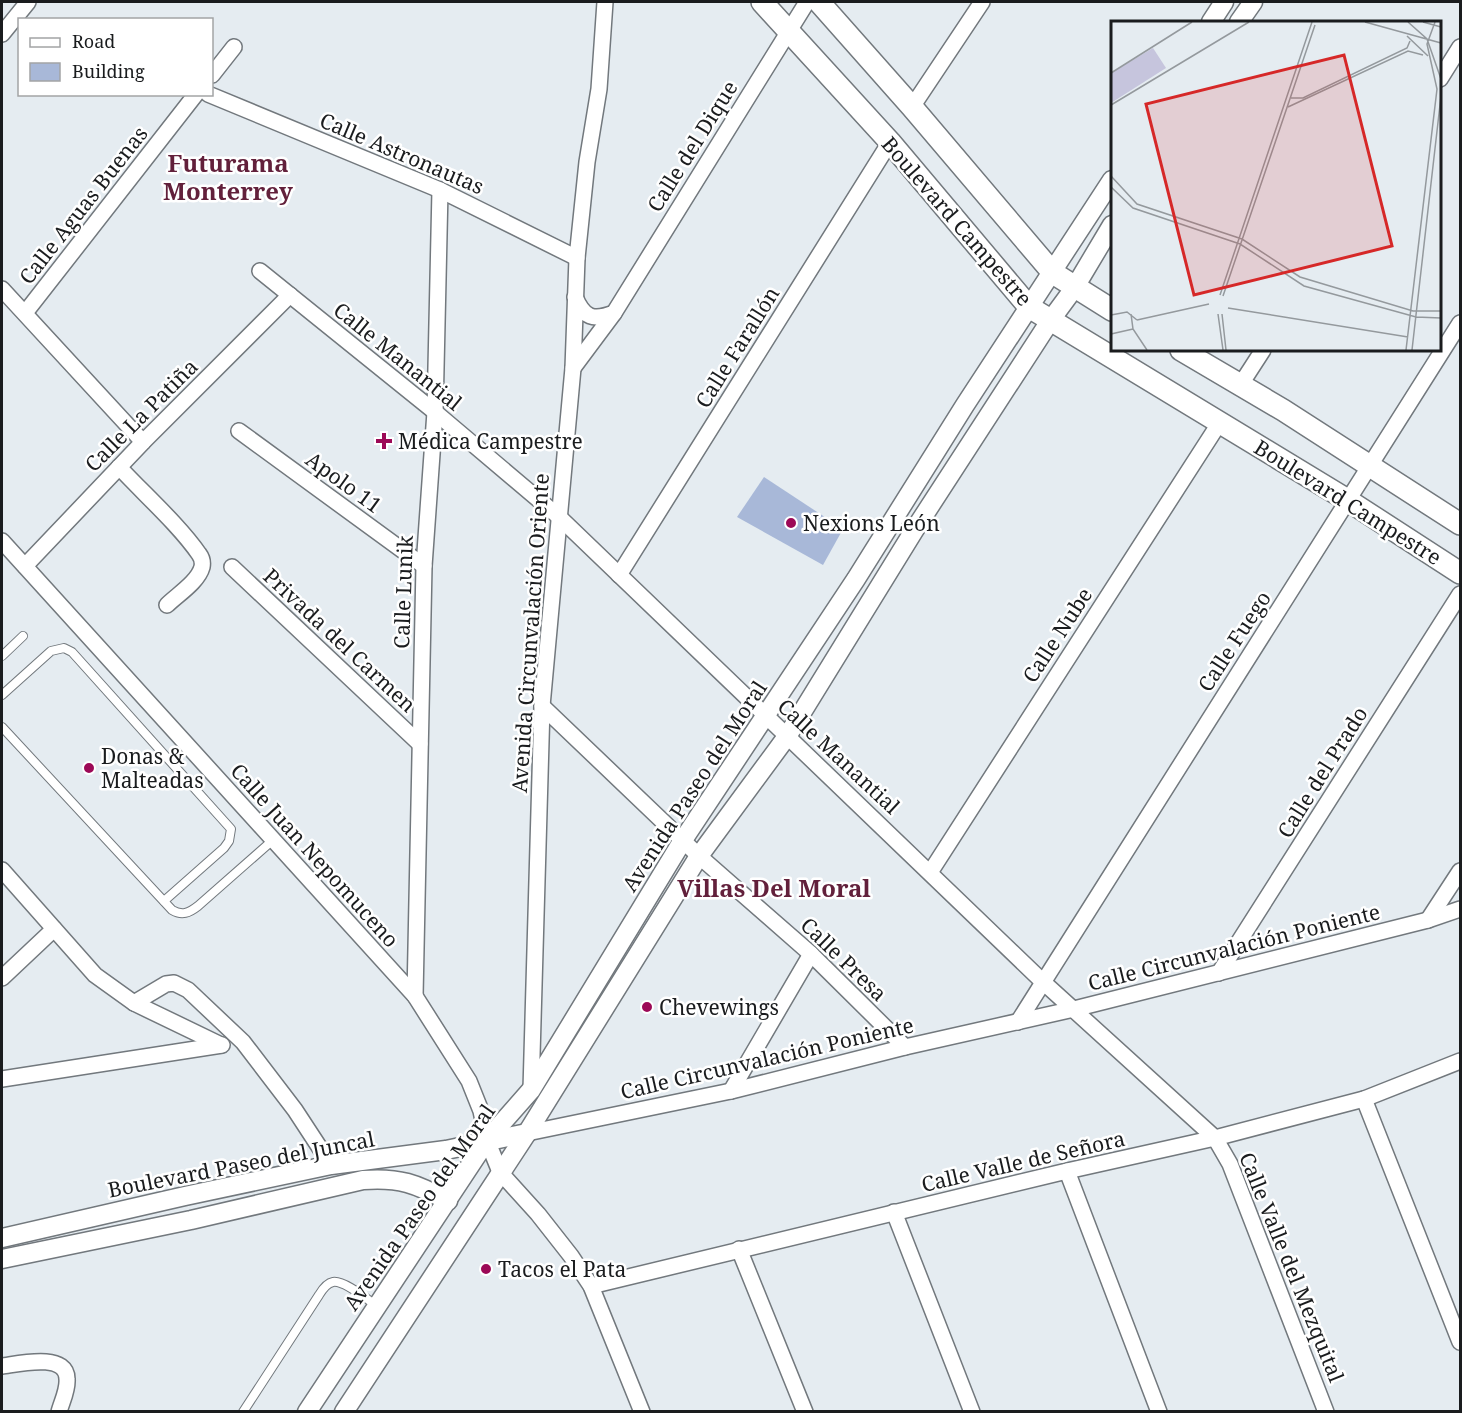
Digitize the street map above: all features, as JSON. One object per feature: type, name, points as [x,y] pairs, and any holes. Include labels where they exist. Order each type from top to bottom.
[{"type":"main road","name":"Boulevard Campestre","points":[[762,2],[890,142],[1029,307],[1349,501],[1461,573]]},
{"type":"main road","name":"Boulevard Campestre","points":[[819,2],[1053,273],[1111,308]]},
{"type":"main road","name":"Boulevard Campestre","points":[[1183,351],[1241,384],[1461,524]]},
{"type":"street","points":[[2,34],[28,2]]},
{"type":"street","name":"Avenida Circunvalación Oriente","points":[[531,1090],[542,706],[573,368],[577,258],[587,162],[599,89],[605,2]]},
{"type":"street","name":"Calle del Dique","points":[[573,368],[614,313],[807,2]]},
{"type":"street","points":[[912,107],[982,2]]},
{"type":"street","points":[[1212,21],[1224,2]]},
{"type":"street","points":[[1240,21],[1253,2]]},
{"type":"street","points":[[213,74],[234,46]]},
{"type":"street","points":[[1441,77],[1461,47]]},
{"type":"street","name":"Calle Aguas Buenas","points":[[25,313],[194,96]]},
{"type":"street","name":"Calle Astronautas","points":[[212,96],[440,190],[577,258]]},
{"type":"street","name":"Calle Farallón","points":[[619,575],[890,142]]},
{"type":"street","name":"Avenida Paseo del Moral","points":[[307,1412],[487,1140],[531,1090],[683,840],[856,579],[1029,307],[1111,183]]},
{"type":"street","name":"Calle Lunik","points":[[415,996],[424,566],[435,412],[440,190]]},
{"type":"street","name":"Avenida Paseo del Moral","points":[[344,1412],[527,1133],[699,856],[788,735],[915,529],[1050,321],[1075,288],[1111,228]]},
{"type":"street","name":"Calle Manantial","points":[[260,271],[435,412],[558,516],[766,717],[788,735],[931,871],[1042,981],[1215,1138]]},
{"type":"street","points":[[2,289],[143,442]]},
{"type":"street","name":"Calle La Patiña","points":[[24,566],[143,442],[290,296]]},
{"type":"street","points":[[575,297],[584,314],[598,317],[614,313]]},
{"type":"street","name":"Calle Fuego","points":[[1042,981],[1461,323]]},
{"type":"street","points":[[1241,384],[1262,351]]},
{"type":"street","name":"Calle Nube","points":[[931,871],[1220,422]]},
{"type":"street","name":"Apolo 11","points":[[239,431],[424,566]]},
{"type":"street","points":[[119,468],[184,537],[200,555],[203,562],[200,572],[167,605]]},
{"type":"street","name":"Calle Juan Nepomuceno","points":[[2,541],[415,996],[469,1081],[481,1111],[487,1140],[500,1172]]},
{"type":"street","name":"Privada del Carmen","points":[[232,567],[420,744]]},
{"type":"street","name":"Calle del Prado","points":[[1219,973],[1461,594]]},
{"type":"street","name":"Calle Presa","points":[[542,706],[699,856],[811,954],[905,1047]]},
{"type":"street","points":[[2,870],[95,975],[134,1003],[221,1045]]},
{"type":"street","points":[[1428,920],[1461,871]]},
{"type":"street","name":"Calle Circunvalación Poniente","points":[[527,1133],[731,1091],[905,1047],[1074,1009],[1428,920],[1461,909]]},
{"type":"street","points":[[2,978],[54,929]]},
{"type":"street","points":[[731,1091],[811,954]]},
{"type":"street","points":[[1018,1022],[1042,981]]},
{"type":"street","points":[[134,1003],[165,984],[182,985],[243,1042],[295,1110],[331,1165]]},
{"type":"street","points":[[2,1079],[243,1042]]},
{"type":"street","name":"Calle Valle de Señora","points":[[591,1286],[1066,1171],[1215,1138],[1364,1099],[1461,1061]]},
{"type":"street","points":[[1364,1099],[1461,1341]]},
{"type":"street","name":"Boulevard Paseo del Juncal","points":[[2,1238],[331,1165],[446,1150],[527,1133]]},
{"type":"street","name":"Calle Valle del Mezquital","points":[[1215,1138],[1230,1164],[1326,1412]]},
{"type":"street","points":[[1066,1171],[1159,1412]]},
{"type":"street","points":[[500,1172],[538,1214],[591,1286],[642,1412]]},
{"type":"street","name":"Boulevard Paseo del Juncal","points":[[2,1259],[191,1220],[363,1180],[384,1178],[415,1184],[448,1202]]},
{"type":"street","points":[[185,1196],[191,1220]]},
{"type":"street","points":[[894,1212],[972,1412]]},
{"type":"street","points":[[739,1249],[805,1412]]},
{"type":"street","points":[[322,1412],[344,1374],[350,1347]]},
{"type":"street","points":[[2,1366],[53,1362],[63,1368],[68,1376],[59,1412]]},
{"type":"lane","points":[[2,656],[23,636]]},
{"type":"lane","points":[[2,695],[51,651],[64,648],[72,652],[231,829],[229,841],[224,848],[164,901]]},
{"type":"lane","points":[[2,727],[177,913],[190,912],[273,840]]},
{"type":"lane","points":[[243,1412],[328,1284],[342,1283],[377,1306]]},
{"type":"building","name":"Nexions León","points":[[764,477],[843,529],[823,565],[737,517]]},
{"type":"place","name":"Médica Campestre","points":[[384,441]]},
{"type":"place","name":"Nexions León","points":[[791,523]]},
{"type":"place","name":"Donas & Malteadas","points":[[89,768]]},
{"type":"place","name":"Chevewings","points":[[647,1007]]},
{"type":"place","name":"Tacos el Pata","points":[[486,1269]]},
{"type":"district","name":"Futurama Monterrey","points":[[228,176]]},
{"type":"district","name":"Villas Del Moral","points":[[774,887]]}]
